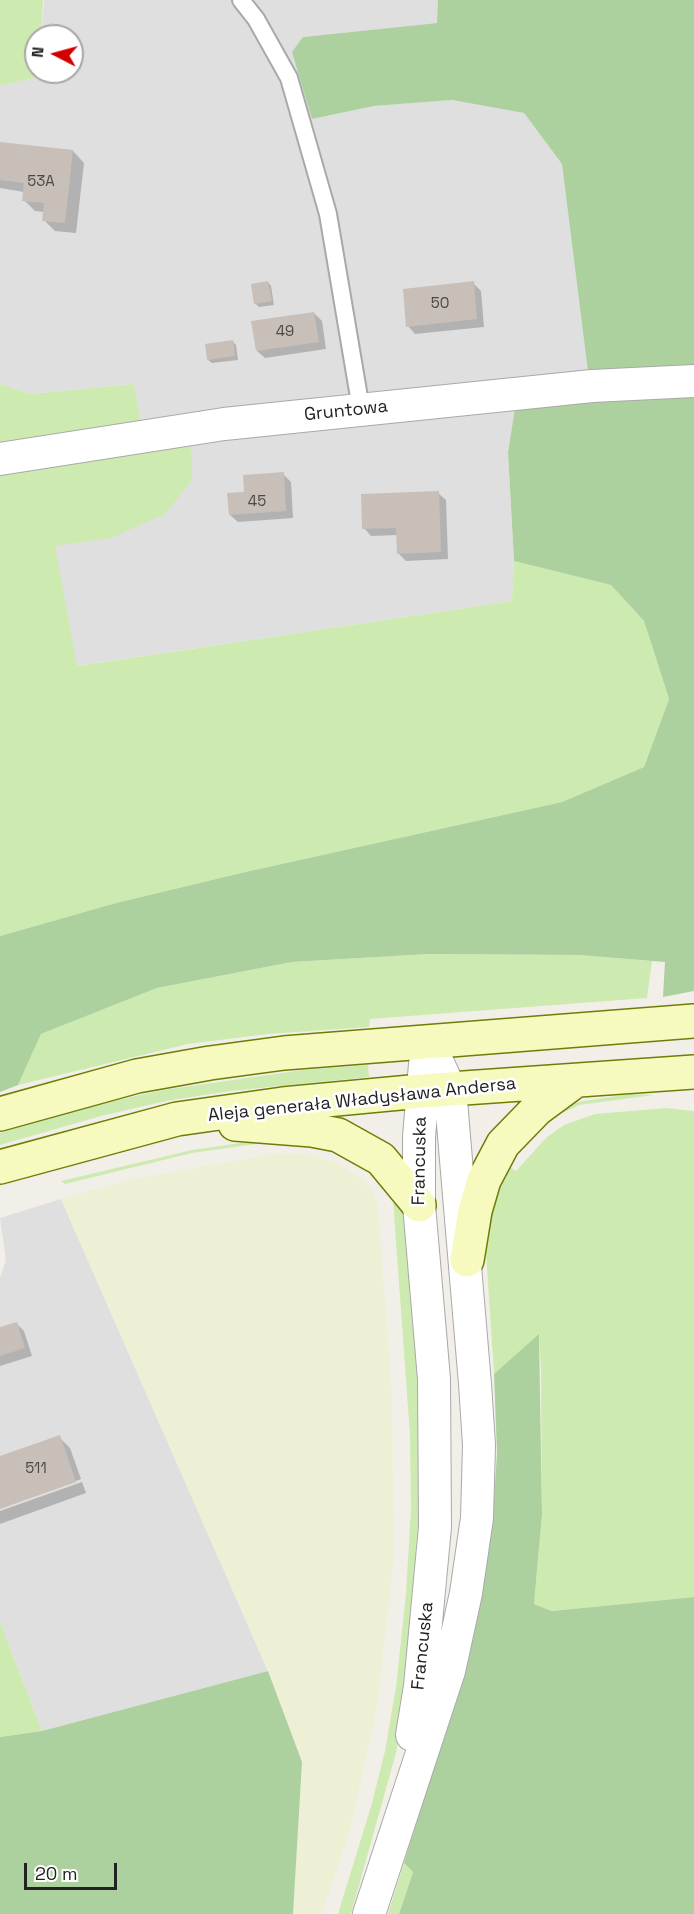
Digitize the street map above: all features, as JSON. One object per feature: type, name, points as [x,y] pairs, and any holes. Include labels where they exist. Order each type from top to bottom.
[{"type":"main road","points":[[0,1114],[136,1076],[210,1062],[284,1053],[694,1022]]},
{"type":"main road","name":"Aleja generała Władysława Andersa","points":[[0,1167],[177,1119],[283,1104],[436,1090],[694,1072]]},
{"type":"main road","points":[[467,1260],[475,1211],[484,1180],[503,1144],[537,1109],[575,1081]]},
{"type":"main road","points":[[177,1119],[312,1130],[338,1135],[381,1159],[419,1205]]},
{"type":"street","name":"Gruntowa","points":[[0,459],[224,424],[592,386],[694,381]]},
{"type":"street","name":"Francuska","points":[[369,1914],[449,1671],[466,1593],[477,1518],[479,1445],[467,1260],[428,1042]]},
{"type":"street","name":"Francuska","points":[[394,1840],[420,1686],[435,1527],[434,1379],[419,1205],[436,1090]]},
{"type":"lane","points":[[241,0],[256,19],[289,78],[328,214],[362,409]]},
{"type":"shaded area","points":[[44,0],[438,0],[438,23],[302,37],[312,119],[374,106],[452,100],[524,113],[562,164],[589,380],[142,429],[134,384],[31,394],[0,384],[0,86],[24,80],[24,84],[84,84],[84,24],[42,24]]},
{"type":"shaded area","points":[[516,402],[508,452],[514,561],[512,601],[76,666],[39,460]]},
{"type":"shaded area","points":[[61,1199],[268,1671],[42,1731],[0,1622],[0,1278],[6,1260],[0,1218]]},
{"type":"green space","points":[[0,0],[43,0],[42,24],[24,24],[24,80],[0,86]]},
{"type":"green space","points":[[438,0],[694,0],[694,374],[589,380],[562,164],[524,113],[452,100],[374,106],[312,119],[292,52],[303,37],[437,23]]},
{"type":"green space","points":[[0,384],[31,394],[134,384],[142,429],[0,451]]},
{"type":"green space","points":[[694,387],[694,991],[663,997],[665,962],[579,955],[429,954],[292,962],[157,988],[41,1034],[18,1085],[0,1092],[0,936],[116,903],[241,873],[562,802],[644,767],[669,699],[644,621],[611,585],[514,561],[508,452],[516,402]]},
{"type":"green space","points":[[191,435],[192,480],[165,514],[111,538],[55,546],[77,666],[512,601],[514,561],[611,585],[644,621],[669,699],[644,767],[562,802],[241,873],[116,903],[0,936],[0,466]]},
{"type":"green space","points":[[429,954],[579,955],[652,961],[647,998],[370,1019],[369,1027],[268,1034],[188,1044],[18,1085],[41,1034],[157,988],[292,962]]},
{"type":"green space","points":[[368,1065],[369,1077],[230,1091],[166,1101],[101,1116],[0,1145],[0,1133],[99,1104],[163,1090],[303,1070]]},
{"type":"green space","points":[[630,1094],[654,1095],[579,1105],[550,1119],[563,1107],[578,1102]]},
{"type":"green space","points":[[666,1108],[694,1111],[694,1597],[552,1611],[534,1604],[542,1515],[539,1335],[494,1374],[485,1237],[503,1163],[516,1171],[547,1137],[564,1125],[595,1114]]},
{"type":"green space","points":[[269,1139],[329,1145],[270,1142],[192,1153],[65,1184],[61,1181],[192,1150]]},
{"type":"green space","points":[[280,1153],[309,1155],[335,1162],[361,1178],[373,1190],[378,1206],[392,1395],[394,1559],[377,1706],[350,1831],[322,1914],[293,1914],[302,1762],[268,1671],[61,1199],[127,1180]]},
{"type":"green space","points":[[387,1183],[404,1215],[416,1345],[422,1452],[422,1523],[407,1687],[396,1753],[351,1914],[338,1914],[372,1803],[385,1751],[396,1687],[406,1594],[411,1508],[410,1435],[393,1200]]},
{"type":"green space","points":[[539,1334],[542,1515],[534,1604],[552,1611],[694,1597],[694,1914],[399,1914],[413,1872],[404,1863],[463,1675],[492,1530],[497,1453],[494,1374]]},
{"type":"green space","points":[[0,1622],[42,1731],[0,1737]]},
{"type":"green space","points":[[268,1671],[302,1762],[293,1914],[0,1914],[0,1737],[42,1731]]},
{"type":"green space","points":[[404,1863],[413,1872],[399,1914],[388,1914]]},
{"type":"building","points":[[0,142],[73,150],[65,223],[42,221],[44,203],[22,201],[24,183],[0,180]]},
{"type":"building","points":[[268,281],[272,301],[254,304],[251,284]]},
{"type":"building","points":[[474,281],[477,319],[406,327],[403,289]]},
{"type":"building","points":[[314,312],[319,342],[256,351],[251,321]]},
{"type":"building","points":[[233,340],[235,356],[207,360],[205,344]]},
{"type":"building","points":[[284,472],[286,511],[229,515],[227,493],[244,492],[243,475]]},
{"type":"building","points":[[439,491],[441,552],[397,554],[396,528],[362,529],[361,494]]},
{"type":"building","points":[[17,1322],[25,1348],[0,1356],[0,1327]]},
{"type":"building","points":[[60,1435],[76,1482],[0,1509],[0,1456]]}]
